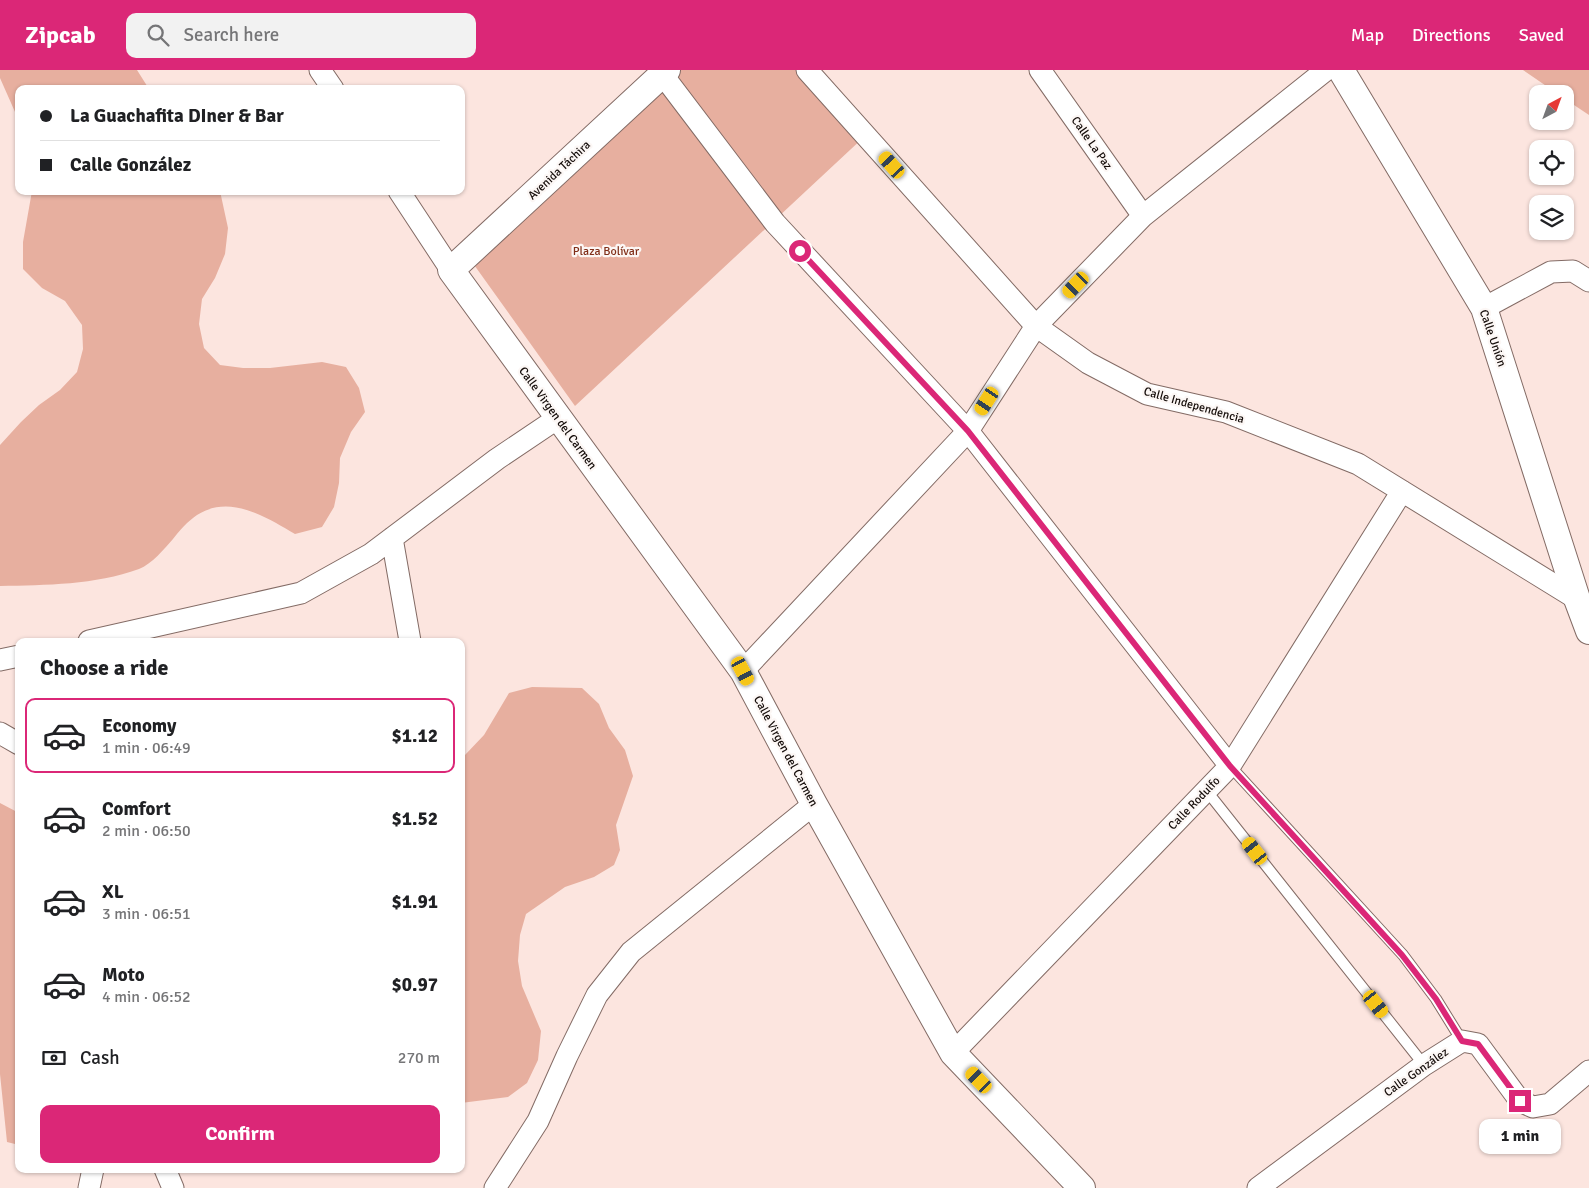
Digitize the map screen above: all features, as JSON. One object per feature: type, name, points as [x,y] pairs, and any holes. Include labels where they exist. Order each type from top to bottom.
[{"type":"street","points":[[320,70],[329,85]]},
{"type":"street","name":"Calle Independencia","points":[[807,70],[1036,326],[1088,363],[1147,394],[1226,412],[1358,464],[1577,599]]},
{"type":"street","name":"Calle La Paz","points":[[1040,70],[1143,216]]},
{"type":"street","points":[[743,671],[968,431],[1036,326],[1143,216],[1326,70]]},
{"type":"street","name":"Calle Unión","points":[[1341,70],[1484,308],[1577,599],[1589,631]]},
{"type":"street","points":[[663,71],[775,223],[968,431],[1230,766]]},
{"type":"street","name":"Avenida Táchira","points":[[451,270],[663,71]]},
{"type":"street","name":"Calle Virgen del Carmen","points":[[402,195],[451,270],[743,671],[814,804],[954,1053],[1082,1188]]},
{"type":"street","points":[[1484,308],[1552,272],[1573,271],[1589,281]]},
{"type":"street","points":[[102,638],[301,593],[371,554],[497,459],[558,418]]},
{"type":"street","name":"Calle Rodulfo","points":[[954,1053],[1230,766],[1402,491]]},
{"type":"street","points":[[392,538],[409,638]]},
{"type":"street","points":[[0,660],[15,657]]},
{"type":"street","points":[[0,733],[15,742]]},
{"type":"street","points":[[495,1188],[538,1121],[597,995],[632,952],[814,804]]},
{"type":"street","name":"Calle González","points":[[1258,1188],[1424,1065],[1462,1041],[1478,1044],[1520,1101],[1533,1107],[1550,1104],[1589,1071]]},
{"type":"street","points":[[89,1188],[92,1173]]},
{"type":"street","points":[[167,1173],[173,1188]]},
{"type":"lane","points":[[1230,766],[1402,955],[1436,999],[1462,1041]]},
{"type":"lane","points":[[1206,790],[1424,1065]]},
{"type":"green space","points":[[0,70],[137,70],[146,85],[15,85],[15,112],[0,78]]},
{"type":"green space","name":"Plaza Bolívar","points":[[667,70],[807,70],[865,136],[575,406],[467,255]]},
{"type":"green space","points":[[1523,70],[1589,70],[1589,115],[1574,105],[1574,85],[1545,85]]},
{"type":"green space","points":[[31,195],[221,195],[228,228],[225,254],[215,278],[202,299],[199,324],[204,348],[220,365],[243,368],[270,368],[322,362],[346,367],[359,388],[365,412],[351,432],[340,458],[339,483],[334,507],[322,527],[295,534],[248,510],[235,507],[209,509],[194,517],[158,556],[149,564],[139,569],[88,581],[0,586],[0,445],[21,422],[39,405],[60,390],[77,372],[83,349],[82,325],[65,301],[42,288],[23,269],[23,242]]},
{"type":"green space","points":[[532,687],[582,688],[599,704],[609,728],[625,750],[633,776],[616,825],[620,850],[614,865],[594,877],[565,887],[526,914],[520,935],[518,961],[522,986],[541,1031],[538,1060],[527,1083],[508,1097],[465,1102],[465,755],[484,735],[509,693]]},
{"type":"green space","points":[[0,803],[15,811],[15,1144],[7,1142],[0,1074]]},
{"type":"route","points":[[800,251],[968,431],[1230,766],[1402,955],[1436,999],[1462,1041],[1478,1044],[1520,1101]]}]
